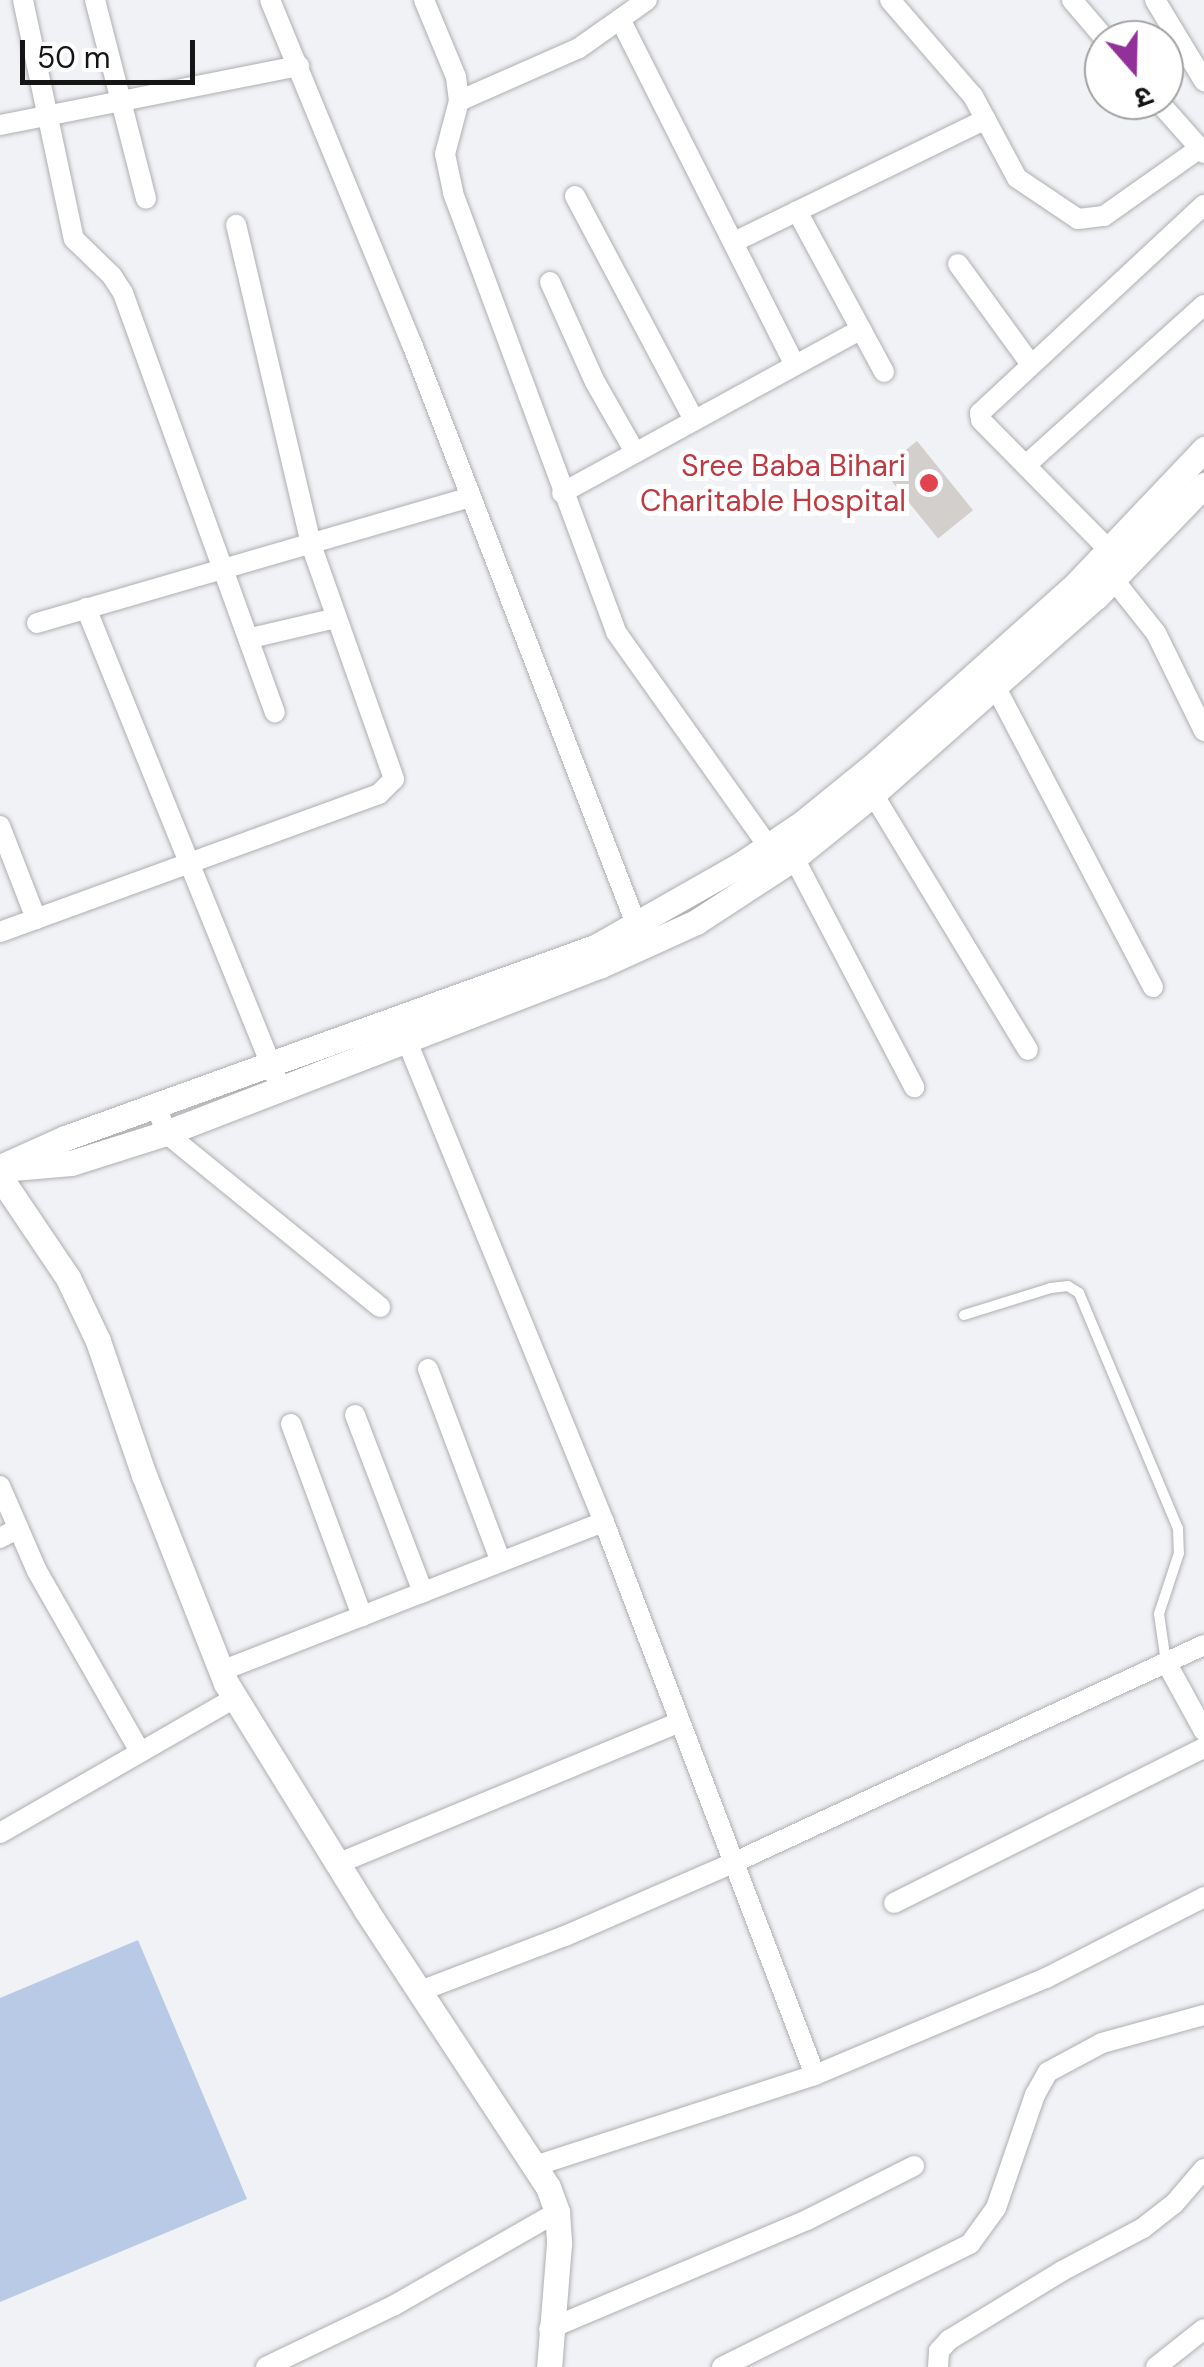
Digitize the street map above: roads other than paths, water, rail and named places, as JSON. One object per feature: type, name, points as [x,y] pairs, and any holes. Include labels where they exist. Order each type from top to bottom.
[{"type":"street","points":[[23,0],[74,239],[112,276],[123,293],[226,568],[275,712]]},
{"type":"street","points":[[95,0],[146,199]]},
{"type":"street","points":[[270,0],[412,344],[468,498],[636,924]]},
{"type":"street","points":[[424,0],[456,77],[459,101],[445,154],[447,172],[562,493],[628,652],[768,846]]},
{"type":"street","points":[[459,101],[542,68],[647,0]]},
{"type":"street","points":[[890,0],[973,96],[1017,178],[1078,219],[1104,216],[1202,151],[1175,120]]},
{"type":"street","points":[[1072,0],[1089,20]]},
{"type":"street","points":[[1155,0],[1204,82]]},
{"type":"street","points":[[620,19],[795,365]]},
{"type":"street","points":[[0,125],[120,98],[298,66]]},
{"type":"street","points":[[734,242],[986,119]]},
{"type":"street","points":[[575,196],[694,420]]},
{"type":"street","points":[[1109,550],[981,420],[980,414],[1030,363],[1204,205]]},
{"type":"street","points":[[797,211],[884,372]]},
{"type":"street","points":[[0,932],[390,788],[392,768],[311,544],[236,225]]},
{"type":"street","points":[[958,264],[1030,363]]},
{"type":"street","points":[[550,282],[595,382],[635,452]]},
{"type":"street","points":[[1026,466],[1204,305]]},
{"type":"street","points":[[562,493],[861,329]]},
{"type":"street","points":[[0,1168],[156,1105],[276,1076],[402,1029],[594,948],[768,846],[876,764],[1109,550],[1204,449]]},
{"type":"street","points":[[402,1029],[599,966],[696,922],[794,858],[873,794],[1113,579],[1204,485]]},
{"type":"street","points":[[37,622],[468,498]]},
{"type":"street","points":[[1113,579],[1156,632],[1204,731]]},
{"type":"street","points":[[86,608],[276,1076]]},
{"type":"street","points":[[250,638],[336,618]]},
{"type":"street","points":[[995,686],[1153,987]]},
{"type":"street","points":[[873,794],[1028,1050]]},
{"type":"street","points":[[0,826],[36,919]]},
{"type":"street","points":[[794,858],[914,1087]]},
{"type":"street","points":[[402,1029],[604,1522],[815,2076]]},
{"type":"street","points":[[0,1168],[70,1163],[166,1133],[276,1076]]},
{"type":"street","points":[[156,1105],[166,1133],[380,1307]]},
{"type":"street","points":[[0,1177],[68,1278],[98,1341],[220,1671],[337,1864],[535,2166],[557,2212],[559,2244],[549,2329],[549,2367]]},
{"type":"street","points":[[428,1369],[501,1562]]},
{"type":"street","points":[[355,1415],[424,1592]]},
{"type":"street","points":[[291,1424],[362,1616]]},
{"type":"street","points":[[0,1486],[9,1533],[38,1571],[139,1750]]},
{"type":"street","points":[[220,1671],[604,1522]]},
{"type":"street","points":[[420,1992],[565,1936],[733,1863],[1204,1646]]},
{"type":"street","points":[[1166,1662],[1204,1731]]},
{"type":"street","points":[[0,1833],[235,1698]]},
{"type":"street","points":[[337,1864],[680,1722]]},
{"type":"street","points":[[894,1904],[1204,1748]]},
{"type":"street","points":[[535,2166],[815,2076],[1046,1978],[1204,1896]]},
{"type":"street","points":[[722,2367],[970,2244],[996,2208],[1035,2094],[1048,2072],[1102,2043],[1204,2015]]},
{"type":"street","points":[[549,2329],[808,2220],[914,2166]]},
{"type":"street","points":[[938,2367],[939,2351],[949,2340],[1062,2271],[1143,2228],[1174,2204],[1204,2169]]},
{"type":"street","points":[[266,2367],[393,2306],[557,2212]]},
{"type":"street","points":[[1156,2367],[1204,2329]]},
{"type":"lane","points":[[964,1315],[1051,1288],[1068,1286],[1078,1293],[1178,1528],[1179,1553],[1158,1614],[1166,1662]]},
{"type":"water","points":[[138,1940],[247,2199],[0,2302],[0,1998]]},
{"type":"place","name":"Sree Baba Bihari Charitable Hospital","points":[[929,483]]}]
